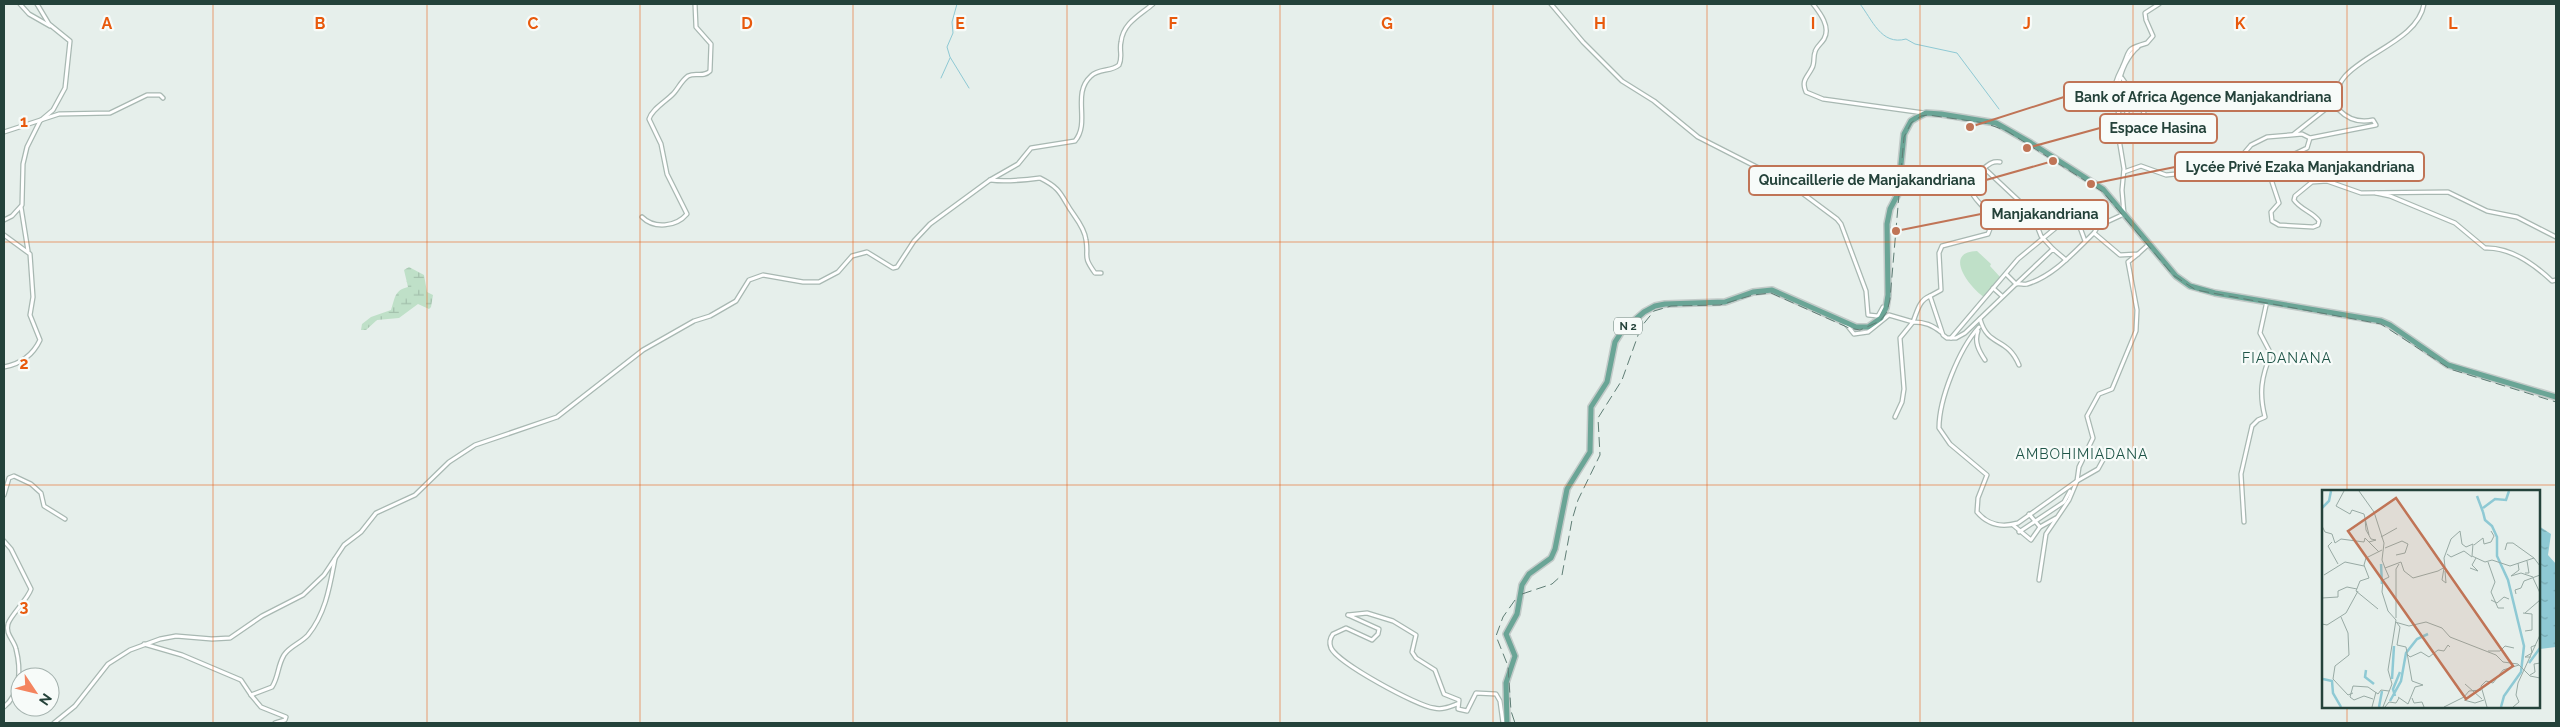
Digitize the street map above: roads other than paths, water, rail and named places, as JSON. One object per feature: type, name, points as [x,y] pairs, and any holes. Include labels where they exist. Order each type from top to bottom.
[{"type":"main road","points":[[1886,308],[1887,224],[1890,209],[1898,194],[1904,134],[1910,121],[1926,113],[1996,123],[2103,189],[2176,276],[2190,286],[2381,321],[2390,325],[2448,365],[2556,397]]},
{"type":"main road","name":"N 2","points":[[1505,723],[1506,683],[1515,656],[1506,634],[1517,614],[1522,586],[1529,574],[1551,558],[1555,549],[1567,489],[1590,452],[1591,407],[1607,382],[1615,342],[1622,331],[1654,306],[1725,302],[1762,290],[1782,294],[1856,327],[1873,324],[1881,318],[1886,308]]},
{"type":"street","points":[[4,367],[22,362],[35,349],[40,340],[30,315],[33,285],[20,207],[22,202],[24,160],[40,121],[53,110],[62,94],[70,56],[70,41],[50,26],[29,14],[20,4]]},
{"type":"street","points":[[37,4],[50,26]]},
{"type":"street","points":[[642,218],[662,227],[683,218],[687,214],[666,174],[661,144],[649,119],[651,113],[674,93],[688,76],[705,75],[710,70],[711,44],[696,27],[695,4]]},
{"type":"street","points":[[54,723],[75,706],[108,664],[116,657],[143,644],[176,636],[212,639],[230,638],[262,616],[310,590],[324,575],[336,554],[347,541],[361,532],[376,513],[415,496],[460,454],[485,440],[549,421],[556,417],[642,350],[694,321],[710,316],[736,301],[749,280],[763,274],[803,282],[819,282],[838,272],[852,256],[867,252],[893,268],[897,267],[921,232],[990,180],[1018,164],[1031,148],[1075,141],[1080,130],[1082,112],[1080,104],[1086,81],[1097,71],[1119,65],[1122,58],[1120,43],[1126,27],[1153,4]]},
{"type":"street","points":[[1551,4],[1583,42],[1622,81],[1654,101],[1698,137],[1790,184],[1837,218],[1841,224],[1866,291],[1868,315],[1878,316],[1883,307],[1886,308]]},
{"type":"street","points":[[1813,4],[1819,11],[1827,30],[1824,40],[1815,50],[1813,67],[1805,77],[1806,92],[1823,99],[1926,113]]},
{"type":"street","points":[[2119,139],[2129,136],[2131,125],[2119,85],[2127,59],[2137,47],[2147,43],[2153,36],[2145,13],[2146,10],[2159,4]]},
{"type":"street","points":[[2124,172],[2141,166],[2166,175],[2196,172],[2240,158],[2252,146],[2267,137],[2302,134],[2310,138],[2376,126],[2373,120],[2361,122],[2339,110],[2337,100],[2338,88],[2344,76],[2410,30],[2420,18],[2424,4]]},
{"type":"street","points":[[2006,274],[2016,284],[2025,285],[2038,279],[2066,260],[2094,233],[2098,226],[2124,214],[2122,190],[2124,172],[2119,139],[2124,123],[2114,103],[2115,81],[2127,54],[2132,48],[2142,45]]},
{"type":"street","points":[[2122,75],[2122,81],[2140,104],[2150,127]]},
{"type":"street","points":[[4,132],[63,113],[110,113],[147,95],[160,95],[163,98]]},
{"type":"street","points":[[2294,134],[2337,100]]},
{"type":"street","points":[[2310,138],[2304,151],[2284,159],[2272,172],[2272,182],[2279,203],[2271,212],[2272,221],[2279,225],[2313,227],[2318,225],[2319,221],[2316,217],[2302,210],[2294,200],[2301,190],[2312,182],[2327,181],[2361,193],[2448,192],[2487,211],[2517,217],[2556,236]]},
{"type":"street","points":[[1895,417],[1902,402],[1904,389],[1900,338],[1913,322],[1919,306],[1926,297],[1941,290],[1940,253],[1942,246],[1983,237],[1991,227],[1991,216],[1972,196],[1970,190],[1974,178],[1984,168],[1990,163],[2000,162]]},
{"type":"street","points":[[1984,168],[2032,213],[2043,239],[2066,260]]},
{"type":"street","points":[[990,180],[1013,181],[1021,178],[1030,181],[1040,178],[1052,184],[1066,198],[1078,221],[1086,242],[1085,257],[1095,273],[1101,273]]},
{"type":"street","points":[[2373,192],[2390,196],[2455,223],[2485,248],[2497,248],[2520,256],[2552,281],[2556,280]]},
{"type":"street","points":[[4,220],[20,207]]},
{"type":"street","points":[[1951,339],[2018,259],[2069,219],[2078,222],[2085,241]]},
{"type":"street","points":[[2094,233],[2120,255],[2138,254]]},
{"type":"street","points":[[4,235],[28,251]]},
{"type":"street","points":[[2019,532],[2064,502],[2077,481],[2081,464],[2093,438],[2087,416],[2099,394],[2112,390],[2136,330],[2137,310],[2128,262],[2149,244]]},
{"type":"street","points":[[1846,324],[1854,334],[1868,332],[1889,315],[1913,322],[1927,323],[1951,339],[1961,336],[2053,249]]},
{"type":"street","points":[[1994,288],[2002,296]]},
{"type":"street","points":[[1930,296],[1943,334]]},
{"type":"street","points":[[2244,522],[2241,474],[2252,426],[2258,420],[2265,417],[2260,394],[2264,370],[2271,354],[2260,333],[2267,301]]},
{"type":"street","points":[[1980,318],[1977,342],[1985,360]]},
{"type":"street","points":[[1980,318],[1986,335],[2011,349],[2019,364]]},
{"type":"street","points":[[1979,327],[1960,353],[1953,378],[1942,399],[1939,428],[1950,444],[1987,475],[1978,498],[1977,512],[1989,523],[2013,524],[2046,504],[2077,481],[2098,470],[2109,449]]},
{"type":"street","points":[[4,480],[14,476],[31,484],[41,493],[44,506],[65,518]]},
{"type":"street","points":[[4,495],[10,478]]},
{"type":"street","points":[[2039,580],[2046,534],[2072,489]]},
{"type":"street","points":[[2046,504],[2053,510]]},
{"type":"street","points":[[2028,514],[2040,527]]},
{"type":"street","points":[[2013,524],[2019,532],[2031,540],[2040,527],[2056,518]]},
{"type":"street","points":[[4,541],[14,554],[31,589],[17,612],[8,622],[7,632],[16,648],[20,676],[16,690],[4,707]]},
{"type":"street","points":[[251,695],[272,687],[276,678],[277,666],[285,655],[312,630],[322,611],[330,589],[336,554]]},
{"type":"street","points":[[1457,704],[1441,709],[1428,707],[1378,684],[1336,654],[1330,643],[1333,634],[1346,628],[1372,640],[1376,637],[1378,629],[1348,614],[1356,613],[1367,613],[1404,627],[1416,635],[1412,651],[1414,656],[1436,670],[1444,694],[1459,700],[1457,704],[1458,709],[1467,711],[1476,693],[1496,694],[1500,701],[1505,723]]},
{"type":"street","points":[[143,644],[182,655],[241,680],[261,708],[286,717],[285,720],[275,723]]},
{"type":"water","points":[[2540,527],[2551,534],[2548,555],[2556,564],[2556,647],[2540,649]]},
{"type":"waterway","points":[[957,4],[952,22],[953,33],[947,47],[950,57],[969,88]]},
{"type":"waterway","points":[[1860,4],[1878,30],[1890,39],[1906,39],[1915,44],[1957,53],[1999,109]]},
{"type":"waterway","points":[[941,78],[950,58]]},
{"type":"railway","points":[[1522,594],[1552,584],[1562,575],[1572,520],[1578,500],[1600,455],[1598,418],[1622,380],[1641,327],[1654,311],[1671,306],[1720,305],[1753,295],[1771,293],[1849,328],[1860,330],[1880,321],[1887,312],[1890,299],[1904,137],[1911,123],[1921,116],[1928,115],[1985,123],[2007,131],[2103,192],[2173,275],[2196,290],[2381,324],[2450,369],[2556,402]]},
{"type":"railway","points":[[1515,600],[1503,617],[1496,636],[1508,666],[1511,711],[1515,723]]},
{"type":"place","name":"Bank of Africa Agence Manjakandriana","points":[[1970,127]]},
{"type":"place","name":"Espace Hasina","points":[[2027,148]]},
{"type":"place","name":"Quincaillerie de Manjakandriana","points":[[2053,161]]},
{"type":"place","name":"Lycée Privé Ezaka Manjakandriana","points":[[2091,184]]},
{"type":"place","name":"Manjakandriana","points":[[1896,231]]},
{"type":"district","name":"FIADANANA","points":[[2287,358]]},
{"type":"district","name":"AMBOHIMIADANA","points":[[2082,454]]}]
